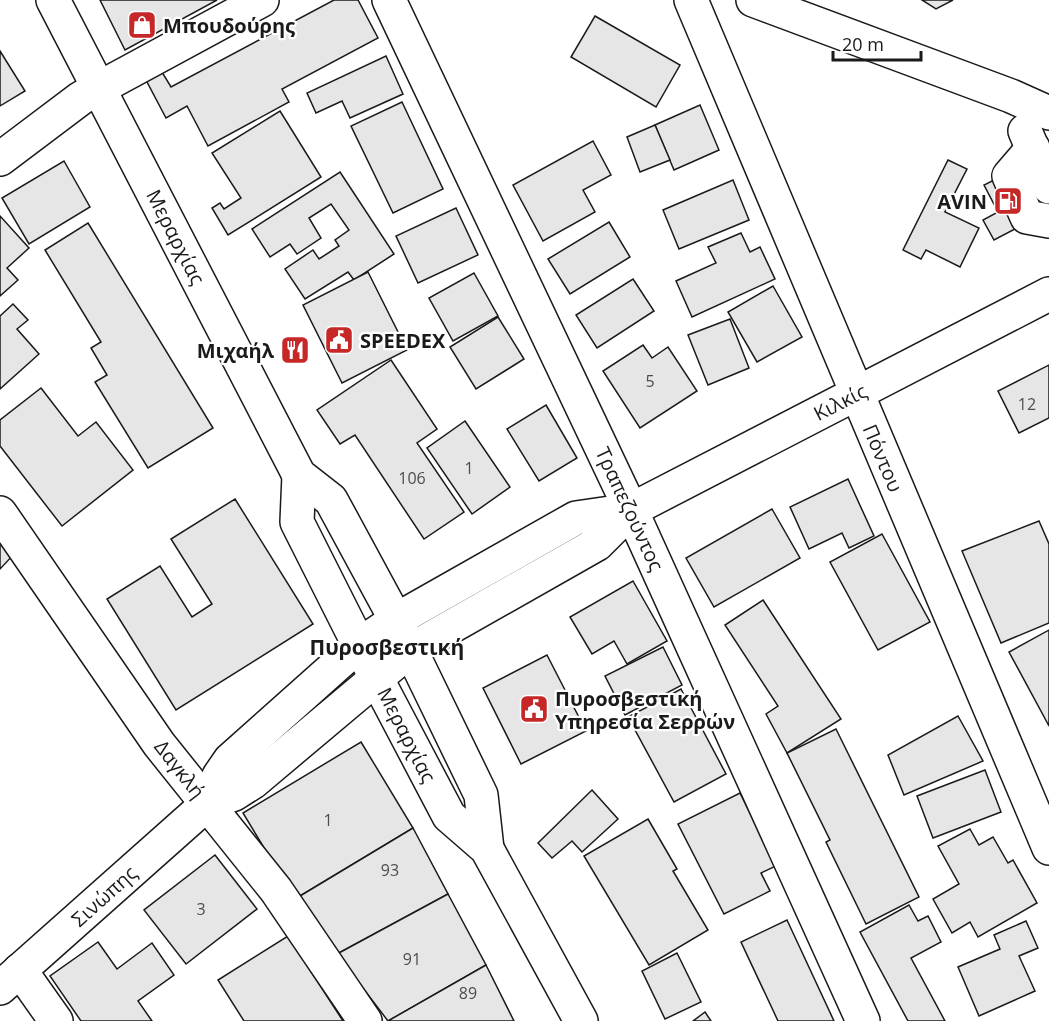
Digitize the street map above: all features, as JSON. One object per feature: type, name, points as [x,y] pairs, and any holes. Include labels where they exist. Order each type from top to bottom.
[{"type":"street","name":"Μεραρχίας","points":[[53,0],[299,475],[331,500],[396,620],[481,795],[488,849],[581,1021]]},
{"type":"street","points":[[0,159],[99,88],[262,0]]},
{"type":"street","name":"Τραπεζούντος","points":[[389,0],[631,510],[863,1021]]},
{"type":"street","name":"Πόντου","points":[[691,0],[1049,848]]},
{"type":"street","points":[[753,0],[1011,96],[1049,113]]},
{"type":"street","points":[[1011,96],[1049,187]]},
{"type":"street","points":[[1033,148],[1009,176],[1027,217],[1049,221]]},
{"type":"street","name":"Κιλκίς","points":[[410,650],[597,544],[631,510],[1049,294]]},
{"type":"street","name":"Μεραρχίας","points":[[299,475],[297,522],[359,645],[449,816],[488,849]]},
{"type":"street","name":"Κιλκίς","points":[[396,620],[576,518],[631,510]]},
{"type":"street","name":"Δαγκλή","points":[[0,513],[159,744],[276,890],[365,1021]]},
{"type":"street","name":"Σινώπης","points":[[207,804],[219,776],[230,760],[359,645],[396,620]]},
{"type":"street","name":"Σινώπης","points":[[10,979],[207,804],[234,794],[253,782],[376,676],[410,650]]},
{"type":"street","points":[[10,979],[56,1021]]},
{"type":"building","name":"Μπουδούρης","points":[[100,0],[217,0],[125,50]]},
{"type":"building","points":[[334,0],[358,0],[378,38],[282,89],[289,102],[208,146],[187,106],[166,118],[146,80],[162,72],[171,87]]},
{"type":"building","points":[[922,0],[953,0],[936,9]]},
{"type":"building","points":[[595,16],[680,65],[656,107],[571,57]]},
{"type":"building","points":[[0,51],[25,91],[0,106]]},
{"type":"building","points":[[386,56],[403,94],[350,118],[342,101],[316,113],[307,93]]},
{"type":"building","points":[[402,102],[443,189],[393,213],[351,126]]},
{"type":"building","points":[[700,105],[719,150],[674,170],[655,125]]},
{"type":"building","points":[[280,111],[321,177],[228,235],[212,208],[220,203],[224,209],[241,198],[212,153]]},
{"type":"building","points":[[655,125],[670,160],[640,172],[627,137]]},
{"type":"building","points":[[593,141],[611,175],[583,190],[595,212],[543,241],[513,185]]},
{"type":"building","points":[[948,160],[967,169],[945,212],[979,228],[960,267],[926,250],[921,259],[903,250]]},
{"type":"building","points":[[64,161],[90,207],[29,244],[2,198]]},
{"type":"building","points":[[340,172],[394,254],[354,280],[348,272],[305,299],[285,269],[313,250],[319,259],[339,246],[335,240],[349,230],[331,204],[309,218],[321,238],[297,254],[290,244],[270,257],[252,229]]},
{"type":"building","points":[[1010,172],[1034,219],[994,240],[983,220],[998,212],[984,185]]},
{"type":"building","points":[[733,180],[749,220],[679,249],[663,210]]},
{"type":"building","points":[[456,208],[478,255],[418,283],[396,236]]},
{"type":"building","points":[[0,216],[29,248],[7,268],[18,280],[0,296]]},
{"type":"building","points":[[609,222],[630,257],[570,294],[548,259]]},
{"type":"building","points":[[88,223],[213,428],[148,468],[95,382],[107,375],[91,348],[101,342],[45,250]]},
{"type":"building","points":[[741,233],[750,252],[760,247],[775,279],[692,317],[676,281],[716,263],[708,247]]},
{"type":"building","points":[[368,272],[407,350],[342,383],[303,305]]},
{"type":"building","points":[[474,273],[498,316],[453,341],[429,298]]},
{"type":"building","points":[[633,279],[654,311],[597,348],[576,315]]},
{"type":"building","points":[[773,286],[802,337],[757,362],[728,312]]},
{"type":"building","points":[[13,304],[28,320],[17,329],[39,354],[0,389],[0,316]]},
{"type":"building","points":[[498,317],[524,359],[476,389],[450,347]]},
{"type":"building","points":[[730,319],[749,368],[708,385],[688,335]]},
{"type":"building","points":[[643,345],[652,358],[668,347],[697,391],[640,428],[603,371]]},
{"type":"building","points":[[391,360],[437,429],[417,443],[464,512],[424,539],[355,435],[340,444],[317,410]]},
{"type":"building","points":[[1049,365],[1049,418],[1019,433],[998,391]]},
{"type":"building","points":[[41,388],[78,436],[96,422],[133,470],[62,526],[0,446],[0,420]]},
{"type":"building","points":[[546,405],[577,458],[539,481],[507,429]]},
{"type":"building","points":[[465,421],[510,487],[472,514],[427,448]]},
{"type":"building","points":[[848,479],[874,536],[849,548],[842,533],[809,549],[790,507]]},
{"type":"building","points":[[235,499],[313,624],[176,710],[107,599],[160,566],[192,617],[212,604],[171,539]]},
{"type":"building","points":[[772,509],[800,558],[714,607],[686,558]]},
{"type":"building","points":[[1039,521],[1049,544],[1049,623],[1001,643],[962,551]]},
{"type":"building","points":[[0,523],[16,552],[0,569]]},
{"type":"building","points":[[882,534],[930,622],[878,650],[830,562]]},
{"type":"building","points":[[633,581],[667,641],[627,664],[614,641],[592,654],[570,617]]},
{"type":"building","points":[[763,600],[841,719],[787,753],[766,714],[778,706],[725,625]]},
{"type":"building","points":[[1049,630],[1049,726],[1009,652]]},
{"type":"building","points":[[663,647],[682,685],[625,715],[605,676]]},
{"type":"building","name":"Πυροσβεστική Υπηρεσία Σερρών","points":[[547,655],[586,731],[521,764],[483,688]]},
{"type":"building","points":[[681,689],[726,774],[674,802],[628,717]]},
{"type":"building","points":[[958,716],[983,761],[904,795],[888,755]]},
{"type":"building","points":[[836,729],[919,897],[866,924],[826,842],[830,840],[787,753]]},
{"type":"building","points":[[361,742],[413,828],[295,899],[243,813]]},
{"type":"building","points":[[985,770],[1001,812],[933,838],[917,796]]},
{"type":"building","points":[[592,790],[618,819],[582,852],[572,841],[552,858],[538,843]]},
{"type":"building","points":[[740,793],[776,866],[761,873],[770,891],[724,914],[678,824]]},
{"type":"building","points":[[648,819],[677,869],[673,871],[708,930],[649,965],[584,856]]},
{"type":"building","points":[[413,828],[448,894],[337,954],[295,899]]},
{"type":"building","points":[[970,829],[979,845],[993,837],[1008,863],[1013,860],[1037,903],[978,937],[970,922],[952,933],[933,899],[959,884],[938,846]]},
{"type":"building","points":[[215,855],[257,909],[186,964],[144,910]]},
{"type":"building","points":[[448,894],[486,965],[388,1021],[337,954]]},
{"type":"building","points":[[909,905],[918,921],[928,916],[941,942],[911,958],[945,1021],[908,1021],[860,932]]},
{"type":"building","points":[[787,920],[834,1021],[778,1021],[741,942]]},
{"type":"building","points":[[1026,921],[1038,948],[1019,956],[1035,991],[979,1016],[958,967],[1000,949],[994,935]]},
{"type":"building","points":[[288,936],[343,1021],[244,1021],[218,980]]},
{"type":"building","points":[[98,942],[117,969],[152,943],[174,975],[138,1001],[152,1021],[81,1021],[50,976]]},
{"type":"building","points":[[677,953],[701,1002],[665,1019],[642,971]]},
{"type":"building","points":[[486,965],[514,1021],[388,1021]]},
{"type":"building","points":[[705,1012],[711,1021],[693,1021]]},
{"type":"place","name":"Μπουδούρης","points":[[142,25]]},
{"type":"place","name":"AVIN","points":[[1008,201]]},
{"type":"place","name":"SPEEDEX","points":[[339,340]]},
{"type":"place","name":"Μιχαήλ","points":[[295,350]]},
{"type":"place","name":"Πυροσβεστική Υπηρεσία Σερρών","points":[[534,709]]},
{"type":"district","name":"Πυροσβεστική","points":[[387,647]]}]
